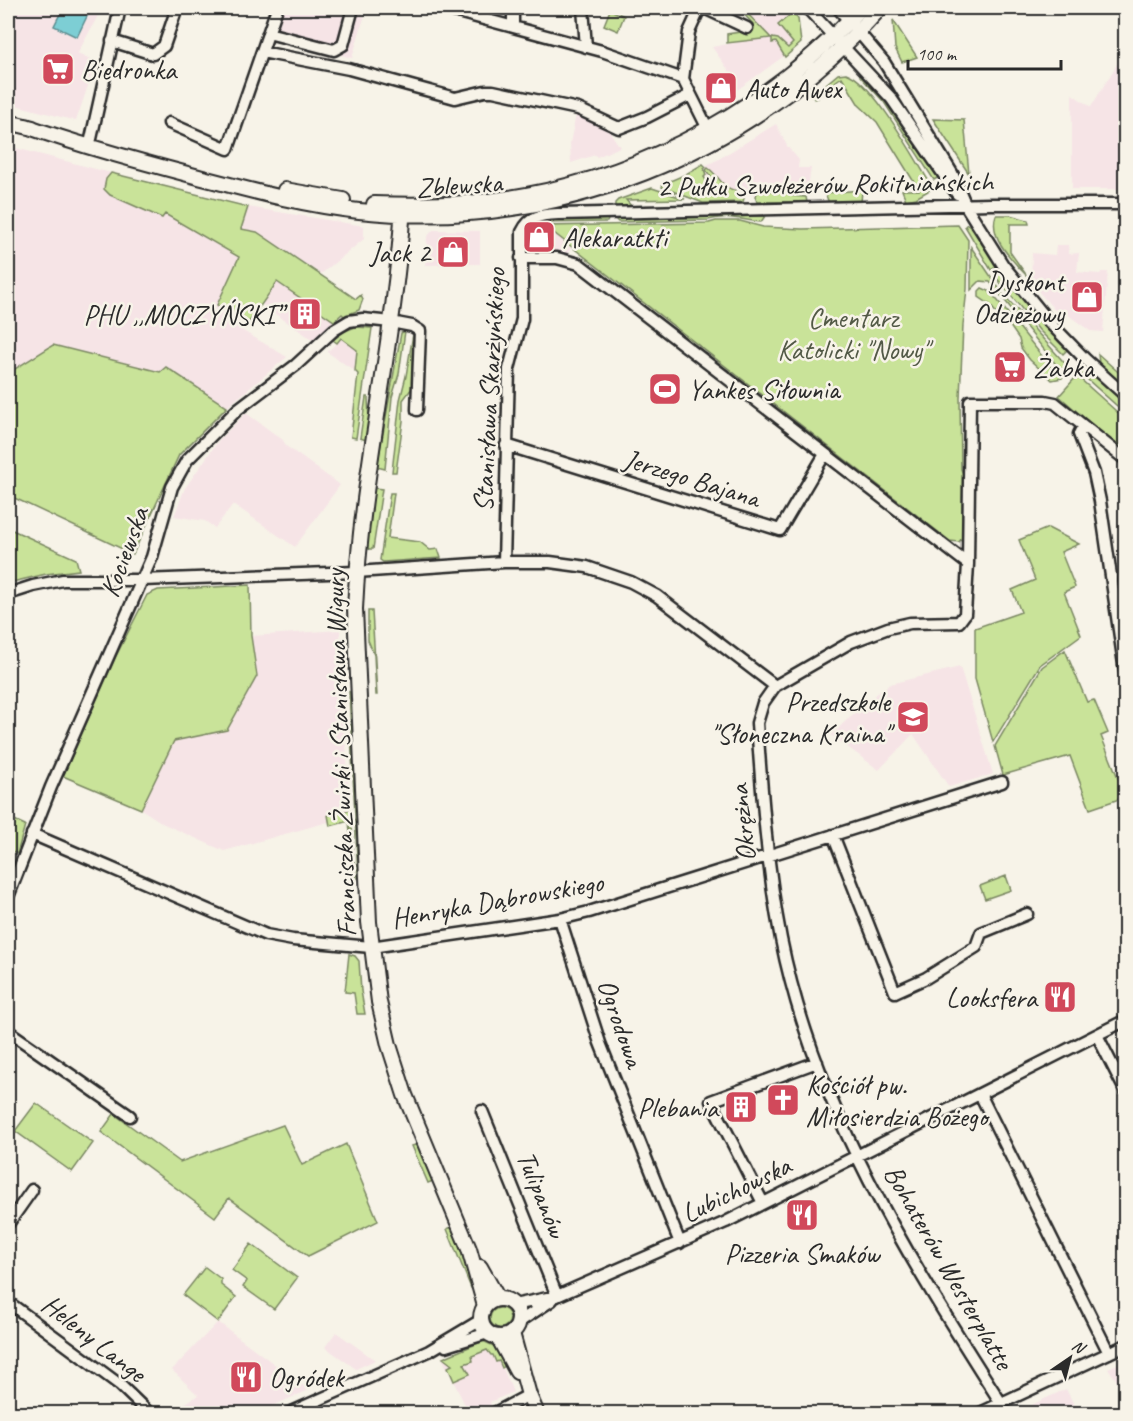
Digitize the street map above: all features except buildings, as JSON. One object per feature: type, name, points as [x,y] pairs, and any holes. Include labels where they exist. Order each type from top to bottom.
[{"type":"main road","name":"Zblewska","points":[[8,122],[91,139],[290,191],[335,199],[403,209],[494,200],[574,183],[636,164],[708,129],[782,81],[861,8]]},
{"type":"main road","name":"Zblewska","points":[[26,126],[78,144],[277,197],[330,208],[471,212],[519,206],[583,193],[647,173],[689,154],[743,124],[797,86],[858,32],[880,8]]},
{"type":"main road","name":"Franciszka Żwirki i Stanisława Wigury","points":[[403,209],[391,322],[362,516],[355,609],[371,947],[379,1002],[393,1059],[405,1095],[469,1249],[485,1306]]},
{"type":"main road","name":"Franciszka Żwirki i Stanisława Wigury","points":[[469,1249],[498,1299]]},
{"type":"main road","points":[[529,1393],[516,1328],[519,1313],[508,1300],[498,1299],[485,1306],[481,1320],[529,1393],[537,1413]]},
{"type":"main road","points":[[493,1335],[506,1337],[516,1328]]},
{"type":"street","points":[[91,139],[120,8]]},
{"type":"street","points":[[112,41],[153,54],[164,46],[177,8]]},
{"type":"street","points":[[169,123],[228,149],[277,8]]},
{"type":"street","points":[[268,33],[334,50],[343,45],[353,8]]},
{"type":"street","points":[[443,8],[586,46],[683,79]]},
{"type":"street","points":[[513,8],[513,26]]},
{"type":"street","points":[[583,8],[586,46]]},
{"type":"street","points":[[708,129],[683,79],[689,32],[702,8],[747,28]]},
{"type":"street","points":[[807,8],[906,117],[944,178],[966,206],[994,253],[1050,323],[1125,396]]},
{"type":"street","points":[[838,8],[876,52],[901,89],[952,173],[966,206]]},
{"type":"street","points":[[262,52],[349,69],[455,98],[493,91],[578,109],[619,128],[647,117],[690,95]]},
{"type":"street","name":"2 Pułku Szwoleżerów Rokitniańskich","points":[[527,223],[541,215],[560,214],[1125,204]]},
{"type":"street","name":"Stanisława Skarżyńskiego","points":[[504,562],[509,369],[522,319],[522,232],[527,223]]},
{"type":"street","points":[[521,258],[557,258],[579,264],[968,564]]},
{"type":"street","name":"Kociewska","points":[[8,897],[100,672],[152,557],[172,487],[188,460],[223,423],[248,401],[296,365],[334,330],[349,321],[363,319],[391,322],[415,327],[420,331],[417,410]]},
{"type":"street","points":[[8,594],[63,580],[142,580],[357,572],[504,562],[550,562],[586,567],[631,582],[657,596],[775,686],[851,642],[888,628],[910,623],[959,622],[965,614],[968,564],[970,401],[1045,401],[1059,405],[1125,460]]},
{"type":"street","points":[[1083,426],[1079,434],[1100,501],[1125,678]]},
{"type":"street","points":[[1087,455],[1093,452],[1101,440]]},
{"type":"street","name":"Jerzego Bajana","points":[[506,445],[780,530],[825,454]]},
{"type":"street","name":"Okrężna","points":[[775,686],[763,703],[757,723],[769,855],[781,940],[826,1089],[857,1155]]},
{"type":"street","name":"Henryka Dąbrowskiego","points":[[32,834],[266,935],[293,940],[371,947],[560,919],[589,912],[1002,782]]},
{"type":"street","points":[[833,835],[895,992],[926,978],[976,947],[981,933],[1027,914]]},
{"type":"street","name":"Ogrodowa","points":[[560,919],[600,1043],[680,1242]]},
{"type":"street","name":"Lubichowska","points":[[514,1305],[557,1296],[764,1203],[1125,1020]]},
{"type":"street","points":[[8,1031],[130,1116]]},
{"type":"street","points":[[1097,1035],[1125,1092]]},
{"type":"street","points":[[764,1203],[711,1101],[817,1062]]},
{"type":"street","points":[[980,1094],[1109,1353]]},
{"type":"street","name":"Tulipanów","points":[[482,1111],[557,1296]]},
{"type":"street","name":"Bohaterów Westerplatte","points":[[857,1155],[902,1242],[947,1320],[1001,1403]]},
{"type":"street","points":[[8,1224],[32,1190]]},
{"type":"street","name":"Lubichowska","points":[[516,1328],[557,1296]]},
{"type":"street","name":"Heleny Lange","points":[[8,1302],[120,1385],[150,1413]]},
{"type":"street","points":[[287,1413],[429,1351],[481,1320]]},
{"type":"street","points":[[429,1351],[493,1335]]},
{"type":"street","points":[[978,1413],[1125,1345]]},
{"type":"street","points":[[493,1413],[529,1393]]},
{"type":"shaded area","points":[[8,8],[102,8],[78,53],[96,62],[76,121],[8,103]]},
{"type":"shaded area","points":[[281,8],[367,8],[352,58],[272,37]]},
{"type":"shaded area","points":[[738,8],[786,8],[792,14],[795,43],[784,56],[737,90],[728,78],[732,75],[712,47],[755,39],[754,24]]},
{"type":"shaded area","points":[[1125,51],[1125,189],[1072,189],[1072,94],[1091,107]]},
{"type":"shaded area","points":[[576,115],[602,125],[620,147],[597,157],[595,155],[571,163],[570,143]]},
{"type":"shaded area","points":[[776,124],[787,146],[799,160],[798,168],[811,168],[807,194],[695,196],[677,179],[717,160]]},
{"type":"shaded area","points":[[8,146],[111,173],[106,179],[239,258],[217,305],[247,325],[243,331],[287,357],[227,407],[167,367],[160,372],[54,345],[15,369],[8,365]]},
{"type":"shaded area","points":[[248,207],[364,226],[364,239],[321,274],[257,233],[241,229]]},
{"type":"shaded area","points":[[537,226],[545,226],[571,248],[566,255],[536,254],[530,251],[528,230]]},
{"type":"shaded area","points":[[433,230],[480,231],[480,264],[425,265],[427,237]]},
{"type":"shaded area","points":[[1056,245],[1068,245],[1069,254],[1079,253],[1077,272],[1100,274],[1108,272],[1103,332],[1090,331],[1064,312],[1060,316],[1031,283],[1032,253],[1055,255]]},
{"type":"shaded area","points":[[277,282],[334,321],[313,340],[261,304]]},
{"type":"shaded area","points":[[341,339],[357,350],[355,371],[327,352]]},
{"type":"shaded area","points":[[246,413],[283,440],[286,446],[340,485],[295,547],[233,504],[215,528],[205,521],[174,516],[185,488],[219,440]]},
{"type":"shaded area","points":[[340,630],[350,816],[224,851],[164,824],[141,809],[174,741],[227,730],[257,676],[251,636]]},
{"type":"shaded area","name":"Przedszkole \"Słoneczna Kraina\"","points":[[960,667],[993,774],[949,787],[913,734],[879,770],[831,735],[867,701],[890,684]]},
{"type":"shaded area","points":[[218,1322],[309,1390],[256,1413],[184,1413],[181,1406],[198,1395],[172,1370]]},
{"type":"shaded area","points":[[336,1332],[375,1360],[356,1369],[325,1347]]},
{"type":"shaded area","points":[[482,1342],[494,1347],[513,1392],[490,1402],[491,1406],[475,1413],[469,1413],[442,1358]]},
{"type":"shaded area","points":[[1125,1361],[1125,1393],[1108,1368]]},
{"type":"shaded area","points":[[1066,1389],[1078,1413],[1014,1413]]},
{"type":"green space","points":[[738,8],[742,8],[771,38],[727,43],[727,34],[747,31],[754,25]]},
{"type":"green space","points":[[785,8],[788,8],[798,19],[801,43],[785,57],[776,42],[772,43],[772,38],[778,39],[788,48],[793,43],[778,25],[791,14]]},
{"type":"green space","points":[[610,10],[624,16],[618,31],[604,25]]},
{"type":"green space","points":[[893,20],[917,57],[902,62],[895,48]]},
{"type":"green space","points":[[862,72],[887,98],[939,177],[934,180],[884,102],[860,76]]},
{"type":"green space","points":[[846,73],[857,79],[881,106],[933,188],[916,198],[906,200],[902,190],[919,190],[877,122],[859,105],[842,77],[817,94],[818,98],[815,99],[812,96],[838,74]]},
{"type":"green space","points":[[933,119],[964,120],[969,174]]},
{"type":"green space","points":[[703,164],[706,167],[704,177],[706,180],[711,177],[706,170],[708,168],[725,186],[741,191],[743,202],[703,203],[662,187],[663,184],[684,175],[687,186],[692,184],[686,174]]},
{"type":"green space","points":[[111,173],[248,207],[241,229],[257,232],[356,299],[361,295],[363,299],[359,310],[344,316],[342,314],[334,321],[277,282],[247,325],[217,305],[239,257],[165,214],[162,218],[110,195],[104,189],[106,179]]},
{"type":"green space","points":[[652,188],[685,199],[626,200],[632,207],[615,207],[618,200]]},
{"type":"green space","points":[[862,190],[861,203],[829,203],[825,193]]},
{"type":"green space","points":[[759,191],[787,191],[793,196],[806,197],[807,202],[757,202],[755,196]]},
{"type":"green space","points":[[996,215],[1010,215],[1028,220],[1029,224],[1010,224],[1010,252],[1027,276],[998,240],[994,223]]},
{"type":"green space","points":[[765,216],[761,222],[728,217],[708,220],[618,222],[615,219]]},
{"type":"green space","points":[[609,218],[607,222],[538,223],[554,219]]},
{"type":"green space","name":"Cmentarz Katolicki \"Nowy\"","points":[[740,221],[763,227],[802,229],[958,225],[968,240],[960,398],[961,469],[963,474],[962,538],[959,542],[950,541],[545,226]]},
{"type":"green space","points":[[967,224],[997,266],[991,270],[965,226]]},
{"type":"green space","points":[[971,247],[1002,293],[1070,369],[1065,370],[1058,367],[990,282],[980,281],[971,290]]},
{"type":"green space","points":[[1000,270],[1068,349],[1063,354],[1039,330],[995,276]]},
{"type":"green space","points":[[982,288],[989,291],[998,301],[1054,371],[1063,376],[1062,378],[1052,380],[1030,360],[1003,316],[998,315],[979,297],[979,291]]},
{"type":"green space","points":[[355,327],[372,328],[356,438],[351,437],[358,374],[355,371],[357,350],[341,338],[337,343],[333,340]]},
{"type":"green space","points":[[405,331],[399,374],[392,397],[385,469],[377,467],[401,333]]},
{"type":"green space","points":[[413,334],[412,388],[403,400],[403,421],[396,472],[392,472],[400,400]]},
{"type":"green space","points":[[53,345],[160,372],[166,367],[227,407],[179,455],[133,554],[8,495],[8,365],[15,369]]},
{"type":"green space","points":[[1098,354],[1125,378],[1125,388],[1099,364]]},
{"type":"green space","points":[[1084,369],[1125,403],[1125,413],[1078,371]]},
{"type":"green space","points":[[1076,377],[1125,419],[1125,453],[1059,396]]},
{"type":"green space","points":[[366,397],[368,397],[369,422],[366,440],[360,438]]},
{"type":"green space","points":[[372,489],[382,489],[373,549],[366,549]]},
{"type":"green space","points":[[390,493],[394,493],[388,538],[420,542],[430,550],[438,549],[441,558],[383,562],[380,560]]},
{"type":"green space","points":[[8,528],[76,559],[79,570],[46,574],[8,583]]},
{"type":"green space","points":[[1048,528],[1079,544],[1061,552],[1075,587],[1064,592],[1081,635],[1040,665],[993,742],[975,679],[975,628],[1021,612],[1012,590],[1035,580],[1019,540]]},
{"type":"green space","points":[[250,585],[251,636],[257,676],[227,730],[174,741],[141,809],[63,776],[116,656],[147,595],[158,590]]},
{"type":"green space","points":[[368,611],[372,611],[377,695],[374,655],[368,640]]},
{"type":"green space","points":[[1065,650],[1087,702],[1094,700],[1108,733],[1101,736],[1125,795],[1125,797],[1090,809],[1070,756],[1003,775],[995,746],[1042,667]]},
{"type":"green space","points":[[349,691],[352,697],[361,878],[358,878]]},
{"type":"green space","points":[[351,810],[354,880],[349,821],[330,826],[328,815]]},
{"type":"green space","points":[[8,817],[25,825],[17,854],[8,849]]},
{"type":"green space","points":[[1006,876],[1011,890],[985,899],[980,886]]},
{"type":"green space","points":[[349,954],[355,956],[359,961],[365,1014],[357,1014],[354,993],[345,992]]},
{"type":"green space","points":[[36,1103],[93,1143],[72,1172],[15,1131]]},
{"type":"green space","points":[[114,1114],[180,1162],[283,1125],[302,1165],[346,1144],[378,1221],[308,1256],[229,1198],[215,1217],[101,1132]]},
{"type":"green space","points":[[418,1144],[433,1180],[428,1183],[412,1146]]},
{"type":"green space","points":[[452,1227],[476,1288],[471,1288],[447,1229]]},
{"type":"green space","points":[[251,1244],[297,1278],[274,1309],[243,1287],[247,1281],[232,1270]]},
{"type":"green space","points":[[205,1267],[221,1279],[221,1285],[236,1297],[218,1322],[183,1295]]},
{"type":"green space","points":[[500,1308],[507,1311],[510,1318],[507,1325],[500,1328],[493,1325],[490,1318],[493,1311]]},
{"type":"green space","points":[[483,1341],[494,1346],[505,1366],[502,1368],[499,1361],[496,1362],[487,1350],[472,1356],[473,1361],[464,1364],[470,1374],[454,1381],[448,1367],[452,1365],[443,1358]]},
{"type":"water","points":[[63,8],[91,8],[77,37],[54,26]]},
{"type":"place","name":"Biedronka","points":[[58,69]]},
{"type":"place","name":"Auto Awex","points":[[721,88]]},
{"type":"place","name":"Alekaratkti","points":[[539,237]]},
{"type":"place","name":"Jack 2","points":[[453,252]]},
{"type":"place","name":"Dyskont Odzieżowy","points":[[1087,297]]},
{"type":"place","name":"PHU ,,MOCZYŃSKI”","points":[[305,314]]},
{"type":"place","name":"Żabka","points":[[1010,367]]},
{"type":"place","name":"Yankes Siłownia","points":[[665,389]]},
{"type":"place","name":"Przedszkole \"Słoneczna Kraina\"","points":[[913,717]]},
{"type":"place","name":"Looksfera","points":[[1060,997]]},
{"type":"place","name":"Kościół pw. Miłosierdzia Bożego","points":[[783,1100]]},
{"type":"place","name":"Plebania","points":[[741,1107]]},
{"type":"place","name":"Pizzeria Smaków","points":[[802,1215]]},
{"type":"place","name":"Ogródek","points":[[246,1377]]}]
